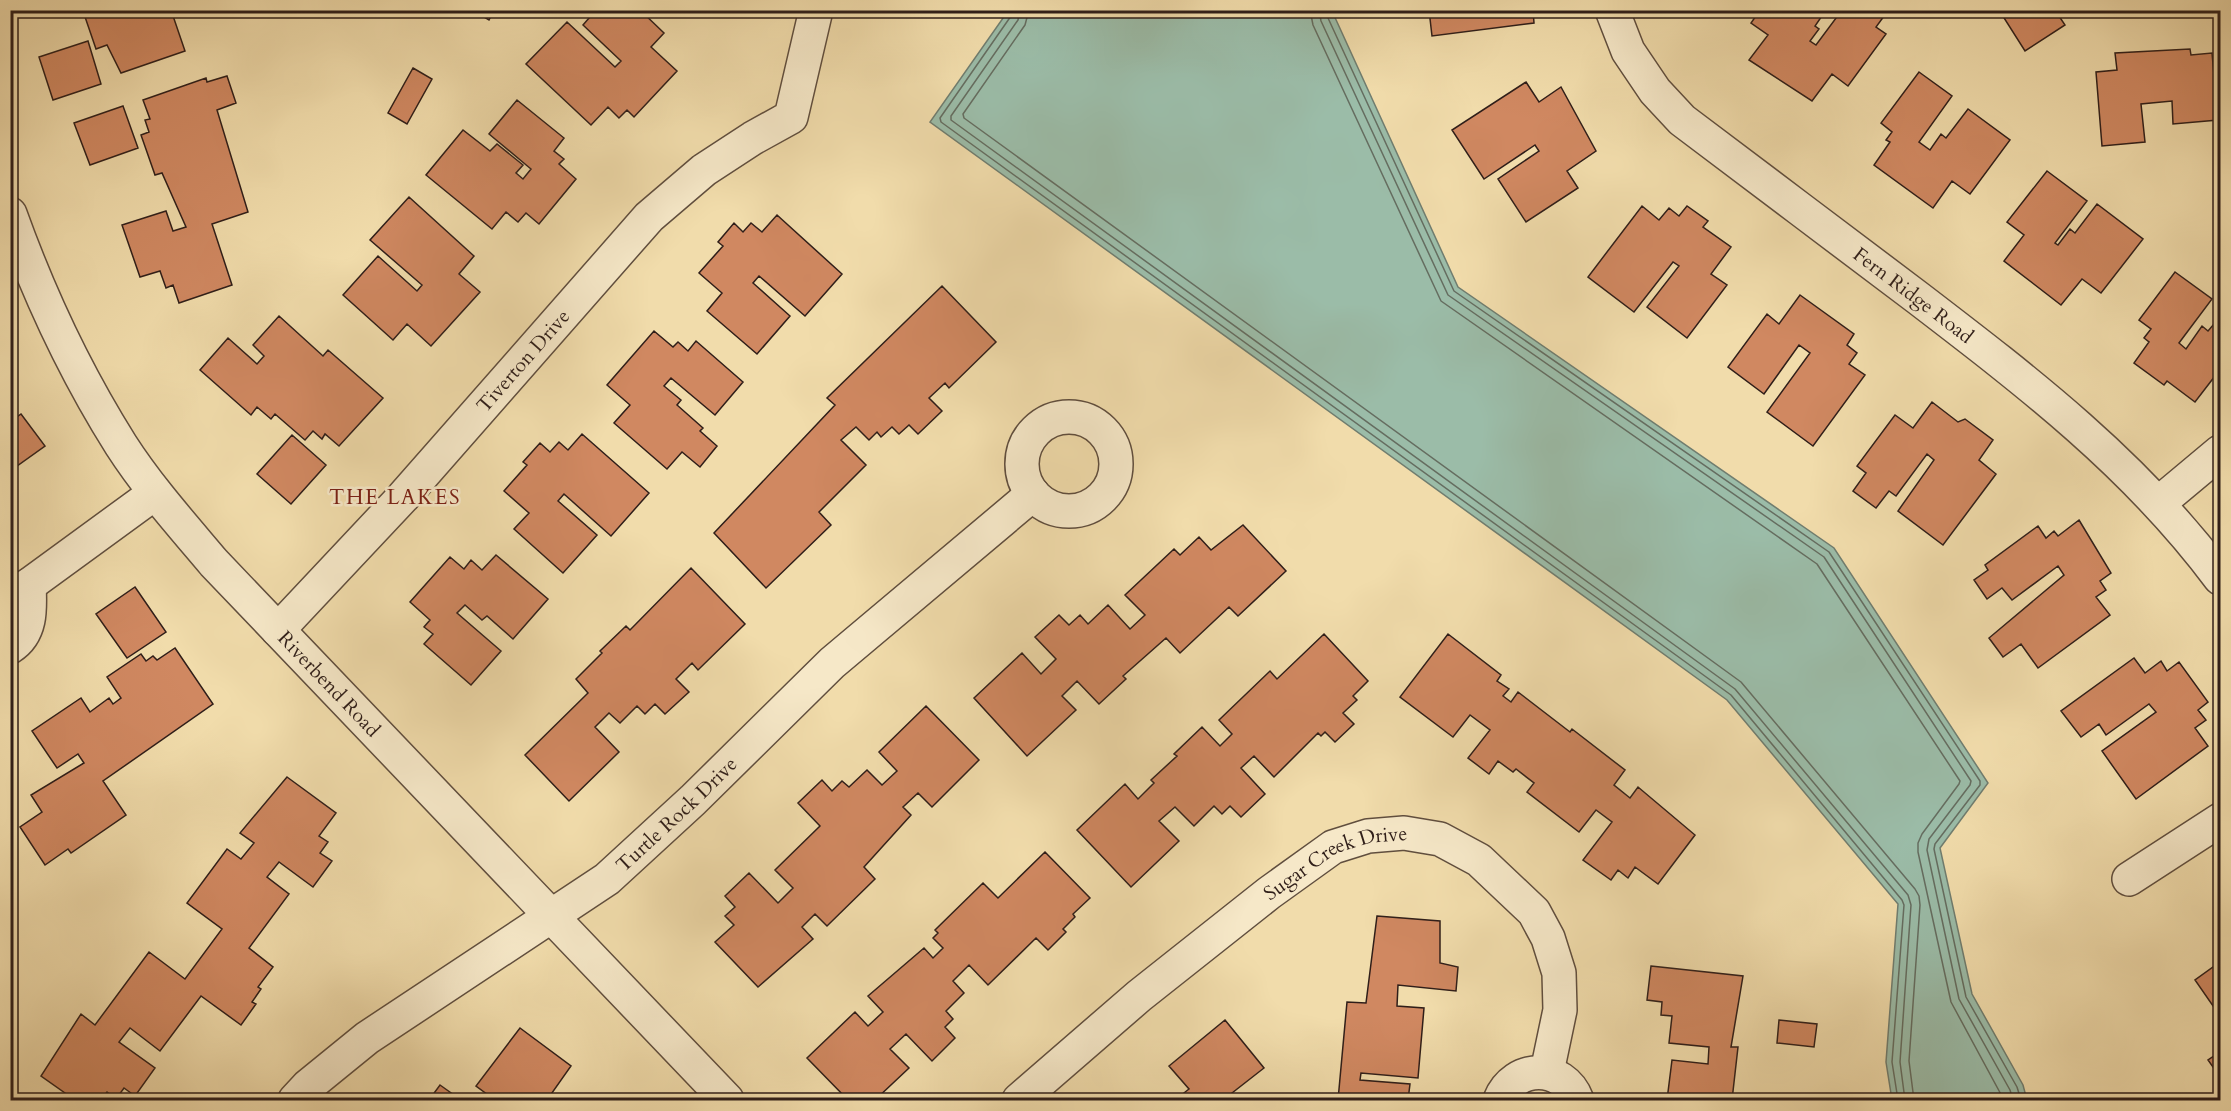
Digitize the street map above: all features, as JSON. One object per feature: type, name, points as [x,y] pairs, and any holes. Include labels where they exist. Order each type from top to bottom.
[{"type":"street","name":"Tiverton Drive","points":[[278,630],[403,497],[649,217],[704,170],[753,138],[791,117],[816,10]]},
{"type":"street","name":"Fern Ridge Road","points":[[1612,10],[1628,51],[1655,92],[1682,120],[2001,361],[2074,421],[2159,503],[2189,536],[2220,578]]},
{"type":"street","name":"Riverbend Road","points":[[10,214],[28,263],[74,365],[122,446],[155,492],[214,563],[727,1101]]},
{"type":"street","points":[[2159,503],[2220,452]]},
{"type":"street","points":[[10,647],[20,641],[30,611],[20,579],[155,492]]},
{"type":"street","name":"Turtle Rock Drive","points":[[295,1101],[308,1086],[367,1038],[608,879],[693,800],[832,663],[1033,495]]},
{"type":"street","points":[[2129,879],[2220,820]]},
{"type":"street","name":"Sugar Creek Drive","points":[[1019,1101],[1139,996],[1269,893],[1333,847],[1368,836],[1404,833],[1440,840],[1479,860],[1534,912],[1548,938],[1558,973],[1560,1010],[1547,1072]]},
{"type":"street","points":[[1500,1101],[1504,1090],[1516,1079],[1530,1072],[1547,1072],[1562,1079],[1573,1090],[1577,1101]]},
{"type":"water","points":[[1008,11],[1332,11],[1458,287],[1834,548],[1988,783],[1940,848],[1972,994],[2023,1085],[2027,1100],[1892,1100],[1886,1062],[1898,904],[1727,700],[930,122]]},
{"type":"building","points":[[171,10],[185,51],[121,73],[107,45],[96,49],[83,11]]},
{"type":"building","points":[[472,10],[494,10],[489,20]]},
{"type":"building","points":[[596,10],[640,10],[664,33],[651,47],[677,71],[634,117],[627,110],[619,118],[608,107],[591,125],[526,64],[567,22],[615,67],[621,61],[583,25]]},
{"type":"building","points":[[1429,10],[1533,10],[1534,23],[1432,36]]},
{"type":"building","points":[[1760,10],[1826,10],[1815,26],[1819,29],[1810,41],[1816,45],[1842,10],[1858,12],[1859,10],[1885,10],[1887,12],[1876,27],[1886,34],[1848,86],[1832,74],[1812,101],[1749,60],[1768,35],[1751,23]]},
{"type":"building","points":[[1999,10],[2055,10],[2065,25],[2025,51]]},
{"type":"building","points":[[88,41],[101,84],[53,100],[39,57]]},
{"type":"building","points":[[2190,49],[2191,55],[2212,53],[2218,120],[2173,124],[2172,101],[2141,104],[2145,142],[2102,146],[2096,72],[2117,70],[2115,53]]},
{"type":"building","points":[[413,68],[432,79],[407,124],[388,113]]},
{"type":"building","points":[[1919,72],[1952,96],[1919,142],[1930,150],[1941,134],[1946,138],[1968,109],[2010,140],[1970,194],[1952,181],[1933,208],[1874,165],[1890,142],[1886,140],[1892,132],[1881,123]]},
{"type":"building","points":[[227,76],[236,103],[217,110],[248,212],[212,224],[232,285],[179,303],[173,285],[166,288],[160,271],[140,277],[122,225],[166,211],[173,231],[186,227],[162,173],[155,175],[141,135],[149,132],[145,120],[150,119],[143,100],[206,78],[207,82]]},
{"type":"building","points":[[1526,82],[1539,102],[1561,87],[1596,151],[1567,171],[1578,188],[1526,222],[1498,179],[1539,151],[1535,145],[1484,179],[1452,130]]},
{"type":"building","points":[[517,100],[564,138],[554,151],[564,159],[559,164],[576,179],[539,224],[526,213],[518,222],[506,212],[492,229],[426,175],[463,130],[490,151],[497,144],[523,165],[516,173],[523,179],[531,169],[489,134]]},
{"type":"building","points":[[123,106],[138,148],[90,165],[74,123]]},
{"type":"building","points":[[2047,171],[2087,201],[2055,243],[2058,245],[2070,229],[2075,233],[2097,204],[2143,239],[2101,293],[2082,279],[2061,305],[2004,261],[2024,235],[2007,222]]},
{"type":"building","points":[[409,197],[474,256],[459,274],[480,292],[431,346],[407,324],[393,340],[343,295],[378,256],[417,291],[422,285],[370,240]]},
{"type":"building","points":[[1642,206],[1659,220],[1669,208],[1679,216],[1687,206],[1708,221],[1703,227],[1731,247],[1711,274],[1727,285],[1687,338],[1647,307],[1679,266],[1673,262],[1634,312],[1588,277]]},
{"type":"building","points":[[777,215],[842,274],[805,316],[759,276],[753,283],[790,316],[757,354],[707,311],[722,293],[699,273],[723,246],[718,242],[734,223],[743,232],[751,223],[762,232]]},
{"type":"building","points":[[2175,272],[2212,299],[2179,343],[2186,349],[2202,326],[2208,331],[2220,317],[2220,381],[2215,376],[2195,402],[2167,381],[2164,385],[2134,363],[2149,342],[2144,338],[2151,329],[2139,320]]},
{"type":"building","points":[[942,286],[996,342],[949,388],[945,383],[929,398],[942,411],[918,434],[909,425],[899,434],[892,427],[881,437],[877,432],[869,440],[856,427],[841,440],[866,465],[819,512],[831,525],[766,588],[714,533],[835,405],[827,398]]},
{"type":"building","points":[[1800,295],[1854,334],[1847,345],[1857,353],[1849,364],[1865,375],[1813,446],[1767,412],[1810,353],[1799,345],[1764,394],[1728,367],[1767,314],[1779,324]]},
{"type":"building","points":[[279,316],[323,356],[328,350],[383,398],[339,446],[325,434],[322,439],[313,431],[305,440],[275,414],[271,419],[257,407],[251,415],[200,370],[228,338],[257,364],[264,356],[253,345]]},
{"type":"building","points":[[654,331],[673,347],[678,342],[688,351],[696,341],[743,382],[715,415],[671,378],[664,386],[681,400],[677,405],[703,428],[700,431],[717,446],[700,467],[682,452],[667,469],[614,423],[630,405],[607,385]]},
{"type":"building","points":[[1932,402],[1958,422],[1965,419],[1993,440],[1979,460],[1996,474],[1943,545],[1898,511],[1934,460],[1927,454],[1896,496],[1889,491],[1876,508],[1853,491],[1866,473],[1857,466],[1895,415],[1913,428]]},
{"type":"building","points":[[21,414],[45,446],[10,471],[10,422]]},
{"type":"building","points":[[582,434],[649,493],[611,536],[564,494],[558,501],[597,535],[563,573],[514,529],[529,513],[504,491],[527,465],[523,462],[540,443],[550,452],[559,442],[568,450]]},
{"type":"building","points":[[292,435],[326,465],[291,504],[257,474]]},
{"type":"building","points":[[2079,520],[2111,573],[2100,581],[2106,590],[2096,597],[2110,615],[2038,668],[2021,644],[2003,657],[1989,638],[2064,575],[2058,566],[2012,600],[2002,588],[1987,599],[1974,580],[1988,570],[1985,565],[2038,526],[2046,538],[2054,531],[2058,536]]},
{"type":"building","points":[[1243,525],[1286,571],[1238,616],[1229,607],[1180,653],[1166,638],[1123,676],[1126,679],[1099,704],[1077,681],[1062,696],[1076,710],[1027,756],[974,698],[1022,653],[1041,674],[1056,659],[1035,637],[1059,615],[1069,625],[1080,615],[1088,624],[1108,605],[1130,629],[1145,615],[1125,595],[1174,549],[1180,555],[1199,537],[1211,550]]},
{"type":"building","points":[[496,555],[548,599],[513,639],[487,616],[482,620],[465,605],[457,613],[501,651],[471,685],[424,644],[433,634],[424,627],[430,620],[410,602],[450,557],[464,569],[471,560],[482,570]]},
{"type":"building","points":[[691,568],[745,624],[698,670],[692,663],[676,679],[689,692],[665,714],[655,704],[645,714],[637,706],[620,723],[609,713],[595,727],[619,752],[569,801],[525,755],[588,693],[576,679],[602,653],[600,651],[626,626],[630,630]]},
{"type":"building","points":[[135,587],[166,632],[127,658],[96,614]]},
{"type":"building","points":[[1324,634],[1368,681],[1353,696],[1357,700],[1343,713],[1354,724],[1335,742],[1325,732],[1321,736],[1318,733],[1274,777],[1254,756],[1241,768],[1265,794],[1241,817],[1230,806],[1222,814],[1214,806],[1194,826],[1175,807],[1159,821],[1179,841],[1131,887],[1077,830],[1125,784],[1138,799],[1154,783],[1151,780],[1177,756],[1174,754],[1202,727],[1220,746],[1232,734],[1219,720],[1270,671],[1277,679]]},
{"type":"building","points":[[1448,634],[1501,675],[1497,681],[1509,689],[1503,696],[1511,702],[1518,692],[1570,732],[1572,729],[1625,770],[1614,785],[1630,798],[1638,787],[1695,835],[1658,884],[1635,867],[1628,878],[1618,870],[1611,880],[1583,860],[1612,822],[1596,810],[1579,832],[1527,792],[1534,783],[1516,769],[1513,772],[1498,761],[1489,774],[1468,758],[1490,730],[1470,715],[1453,737],[1400,697]]},
{"type":"building","points":[[175,648],[213,704],[103,781],[126,815],[71,853],[68,849],[45,865],[20,827],[42,812],[31,795],[84,763],[78,754],[57,768],[32,731],[81,698],[90,712],[109,698],[113,704],[121,698],[107,677],[141,654],[146,661],[153,656],[157,660]]},
{"type":"building","points":[[2134,658],[2145,673],[2161,661],[2167,671],[2179,662],[2208,702],[2198,710],[2206,720],[2195,728],[2208,746],[2136,799],[2102,751],[2156,712],[2149,704],[2106,735],[2099,724],[2081,737],[2061,711]]},
{"type":"building","points":[[926,706],[979,760],[932,807],[918,793],[903,807],[911,815],[864,867],[875,879],[827,926],[815,914],[802,927],[813,939],[758,987],[715,942],[734,925],[725,916],[735,907],[725,896],[749,873],[778,903],[793,888],[775,870],[820,826],[798,803],[822,780],[832,791],[842,781],[849,787],[867,770],[882,785],[897,771],[879,752]]},
{"type":"building","points":[[287,777],[336,813],[319,836],[328,842],[320,853],[332,861],[313,887],[279,862],[267,877],[289,894],[249,948],[273,967],[258,987],[261,989],[252,1002],[256,1004],[241,1025],[201,996],[160,1051],[130,1028],[119,1042],[155,1068],[135,1096],[124,1088],[116,1099],[107,1092],[101,1100],[75,1100],[41,1076],[81,1014],[95,1025],[149,952],[185,979],[222,929],[187,903],[227,849],[241,859],[254,843],[240,833]]},
{"type":"building","points":[[1045,852],[1090,898],[1073,914],[1075,917],[1063,929],[1066,932],[1048,950],[1036,938],[988,985],[969,965],[953,981],[964,993],[946,1011],[953,1019],[945,1027],[955,1038],[932,1061],[906,1034],[890,1049],[909,1068],[875,1100],[848,1100],[807,1058],[855,1012],[868,1026],[883,1012],[868,996],[924,948],[933,958],[943,948],[933,938],[938,933],[935,930],[983,883],[998,898]]},
{"type":"building","points":[[1377,916],[1440,921],[1440,963],[1458,967],[1456,991],[1398,985],[1397,1006],[1424,1008],[1418,1078],[1361,1073],[1360,1080],[1410,1084],[1408,1100],[1338,1100],[1347,1002],[1366,1003]]},
{"type":"building","points":[[2220,962],[2220,1016],[2195,980]]},
{"type":"building","points":[[1651,966],[1743,976],[1731,1047],[1738,1047],[1732,1100],[1667,1100],[1672,1060],[1708,1064],[1709,1047],[1669,1043],[1672,1016],[1661,1015],[1662,1002],[1647,1000]]},
{"type":"building","points":[[1225,1020],[1264,1068],[1223,1100],[1175,1100],[1189,1089],[1169,1066]]},
{"type":"building","points":[[1779,1020],[1817,1024],[1814,1047],[1777,1043]]},
{"type":"building","points":[[520,1028],[571,1066],[547,1100],[495,1100],[476,1086]]},
{"type":"building","points":[[2220,1052],[2220,1077],[2208,1060]]},
{"type":"building","points":[[440,1085],[461,1100],[429,1100]]},
{"type":"district","name":"THE LAKES","points":[[395,497]]}]
